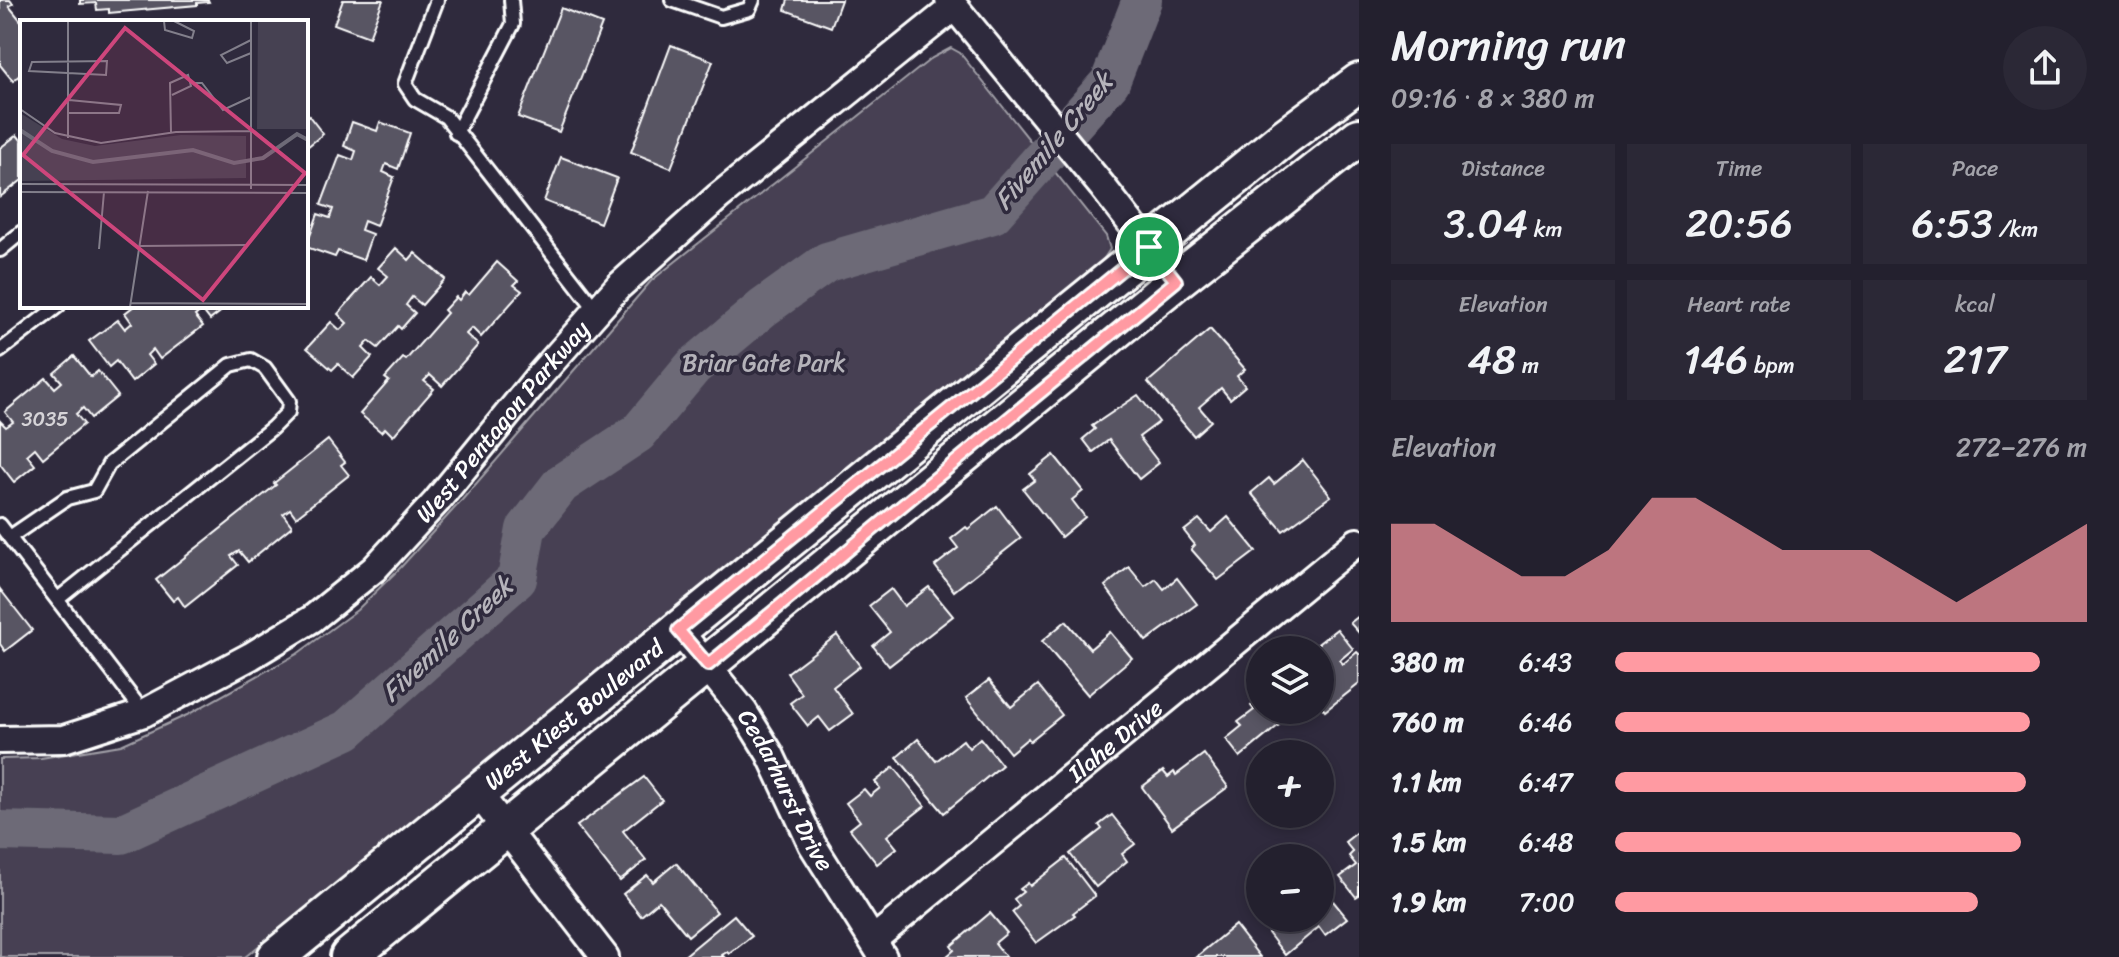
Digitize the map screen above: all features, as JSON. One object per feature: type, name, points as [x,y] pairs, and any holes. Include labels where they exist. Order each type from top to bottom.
[{"type":"main road","name":"West Kiest Boulevard","points":[[276,957],[1285,137],[1359,82]]},
{"type":"main road","name":"West Kiest Boulevard","points":[[349,957],[1176,281],[1359,137]]},
{"type":"street","points":[[952,3],[1176,281]]},
{"type":"street","name":"West Pentagon Parkway","points":[[0,740],[64,739],[144,713],[251,656],[312,619],[374,569],[436,502],[618,287],[718,197],[952,3]]},
{"type":"street","name":"Ilahe Drive","points":[[878,949],[1357,542]]},
{"type":"street","name":"Cedarhurst Drive","points":[[678,630],[744,712],[770,754],[812,844],[878,949]]},
{"type":"street","points":[[478,793],[605,957]]},
{"type":"lane","points":[[437,0],[405,84],[415,99],[446,117],[597,311]]},
{"type":"lane","points":[[456,133],[513,24],[511,0]]},
{"type":"lane","points":[[672,0],[721,17],[749,9],[753,0]]},
{"type":"lane","points":[[0,250],[20,234]]},
{"type":"lane","points":[[0,351],[55,308]]},
{"type":"lane","points":[[10,537],[67,498],[94,491],[109,464],[231,365],[251,360],[265,368],[289,401],[288,412],[58,599]]},
{"type":"lane","points":[[0,525],[144,713]]},
{"type":"green space","name":"Briar Gate Park","points":[[951,48],[960,53],[1106,236],[1110,249],[1101,263],[245,957],[0,957],[0,759],[41,758],[121,745],[187,715],[297,654],[357,610],[462,500],[651,281],[932,58]]},
{"type":"building","points":[[0,0],[10,0],[13,4],[9,6],[20,20],[20,75],[13,81],[0,65]]},
{"type":"building","points":[[80,0],[209,2],[109,13],[109,9],[97,10],[96,3],[80,4]]},
{"type":"building","points":[[343,0],[383,0],[369,37],[334,24]]},
{"type":"building","points":[[788,0],[841,0],[831,27],[785,10]]},
{"type":"building","points":[[561,8],[602,24],[559,132],[518,117]]},
{"type":"building","points":[[671,45],[713,61],[671,168],[631,152]]},
{"type":"building","points":[[308,115],[323,134],[308,146]]},
{"type":"building","points":[[352,122],[377,131],[380,122],[410,133],[398,169],[386,164],[383,172],[394,177],[376,226],[364,221],[361,230],[372,234],[363,260],[338,251],[335,257],[308,248],[318,214],[330,218],[333,209],[321,205],[340,155],[353,160],[356,151],[344,146]]},
{"type":"building","points":[[17,135],[20,139],[20,182],[0,197],[0,148]]},
{"type":"building","points":[[561,157],[617,178],[600,223],[544,201]]},
{"type":"building","points":[[396,248],[409,260],[415,253],[445,279],[422,305],[412,297],[406,305],[415,313],[378,348],[369,341],[363,348],[372,357],[353,378],[338,364],[332,370],[307,348],[331,322],[340,330],[347,323],[338,314],[371,277],[380,285],[388,276],[378,268]]},
{"type":"building","points":[[497,262],[518,281],[514,285],[522,291],[481,337],[472,328],[466,334],[478,345],[442,386],[430,375],[424,381],[434,389],[393,436],[385,428],[381,432],[360,414],[389,381],[385,378],[403,358],[406,360],[447,313],[444,310],[456,297],[459,300],[465,292],[469,295]]},
{"type":"building","points":[[131,308],[225,308],[210,320],[202,310],[195,316],[203,326],[160,359],[153,349],[147,355],[154,364],[132,382],[116,361],[109,367],[89,341],[118,320],[125,329],[132,323],[125,313]]},
{"type":"building","points":[[1210,329],[1245,369],[1237,376],[1245,386],[1230,399],[1221,388],[1199,407],[1211,421],[1194,436],[1148,382]]},
{"type":"building","points":[[74,356],[91,377],[98,371],[118,396],[91,418],[83,408],[76,414],[84,424],[43,458],[35,448],[27,455],[35,465],[14,482],[0,464],[0,421],[6,427],[13,422],[5,412],[46,378],[55,388],[62,382],[54,373]]},
{"type":"building","points":[[1138,395],[1159,422],[1139,437],[1159,463],[1139,479],[1109,440],[1093,452],[1083,439],[1095,429],[1092,426]]},
{"type":"building","points":[[328,440],[345,462],[341,465],[349,475],[296,517],[290,509],[283,514],[292,526],[248,562],[239,551],[231,556],[238,565],[185,607],[178,597],[173,601],[156,580]]},
{"type":"building","points":[[1054,455],[1083,491],[1072,500],[1085,517],[1061,537],[1023,489],[1035,480],[1030,474]]},
{"type":"building","points":[[1303,460],[1331,496],[1283,531],[1251,493],[1269,478],[1274,484]]},
{"type":"building","points":[[997,506],[1021,538],[954,591],[935,566],[958,548],[951,539]]},
{"type":"building","points":[[1228,517],[1256,551],[1218,580],[1191,549],[1195,545],[1184,531],[1199,519],[1211,532]]},
{"type":"building","points":[[1129,567],[1145,587],[1156,579],[1164,589],[1177,578],[1197,604],[1146,641],[1105,586]]},
{"type":"building","points":[[929,587],[953,616],[889,666],[873,646],[890,632],[869,606],[891,589],[904,606]]},
{"type":"building","points":[[0,589],[32,630],[5,651],[0,644]]},
{"type":"building","points":[[1359,616],[1359,633],[1350,623]]},
{"type":"building","points":[[1066,621],[1090,649],[1110,632],[1132,658],[1088,695],[1042,641]]},
{"type":"building","points":[[1337,629],[1353,649],[1340,660],[1343,664],[1357,652],[1359,654],[1359,684],[1334,704],[1334,636],[1328,636]]},
{"type":"building","points":[[837,635],[860,666],[833,687],[853,714],[830,731],[819,717],[808,726],[790,703],[802,694],[787,673]]},
{"type":"building","points":[[989,680],[1011,707],[1038,685],[1062,715],[1010,753],[966,698]]},
{"type":"building","points":[[1246,716],[1246,724],[1280,724],[1261,740],[1246,740],[1246,752],[1240,757],[1226,739],[1242,726],[1238,722]]},
{"type":"building","points":[[980,738],[1002,765],[944,813],[897,757],[918,739],[936,761],[963,740],[969,748]]},
{"type":"building","points":[[1204,754],[1228,787],[1172,828],[1142,787],[1163,771],[1168,777],[1174,772],[1176,775]]},
{"type":"building","points":[[894,767],[925,806],[887,836],[897,848],[877,864],[850,829],[860,821],[846,803],[864,789],[870,796],[880,788],[875,782]]},
{"type":"building","points":[[644,777],[662,800],[623,831],[646,860],[620,881],[577,826]]},
{"type":"building","points":[[1112,815],[1135,844],[1122,854],[1127,861],[1096,887],[1070,854],[1102,829],[1099,825]]},
{"type":"building","points":[[1359,831],[1359,895],[1356,897],[1340,877],[1356,865],[1349,856],[1353,852],[1345,842]]},
{"type":"building","points":[[1066,858],[1095,896],[1036,943],[1012,912],[1019,906],[1014,899],[1023,892],[1020,889],[1028,883],[1030,886]]},
{"type":"building","points":[[676,863],[717,912],[688,936],[659,901],[641,916],[623,894],[647,875],[653,882]]},
{"type":"building","points":[[1334,902],[1347,918],[1334,928]]},
{"type":"building","points":[[990,913],[1007,933],[995,943],[1006,957],[946,957],[954,950],[951,946]]},
{"type":"building","points":[[734,915],[752,936],[729,954],[722,955],[724,957],[683,957]]},
{"type":"building","points":[[1235,925],[1260,957],[1196,957]]},
{"type":"building","points":[[1269,932],[1313,932],[1285,955]]},
{"type":"waterway","name":"Fivemile Creek","points":[[0,831],[121,834],[347,730],[517,579],[526,529],[561,484],[638,433],[693,367],[763,308],[827,262],[993,214],[1110,82],[1142,0]]},
{"type":"route","points":[[1149,247],[1176,281],[708,665],[678,630],[1149,247]]}]
